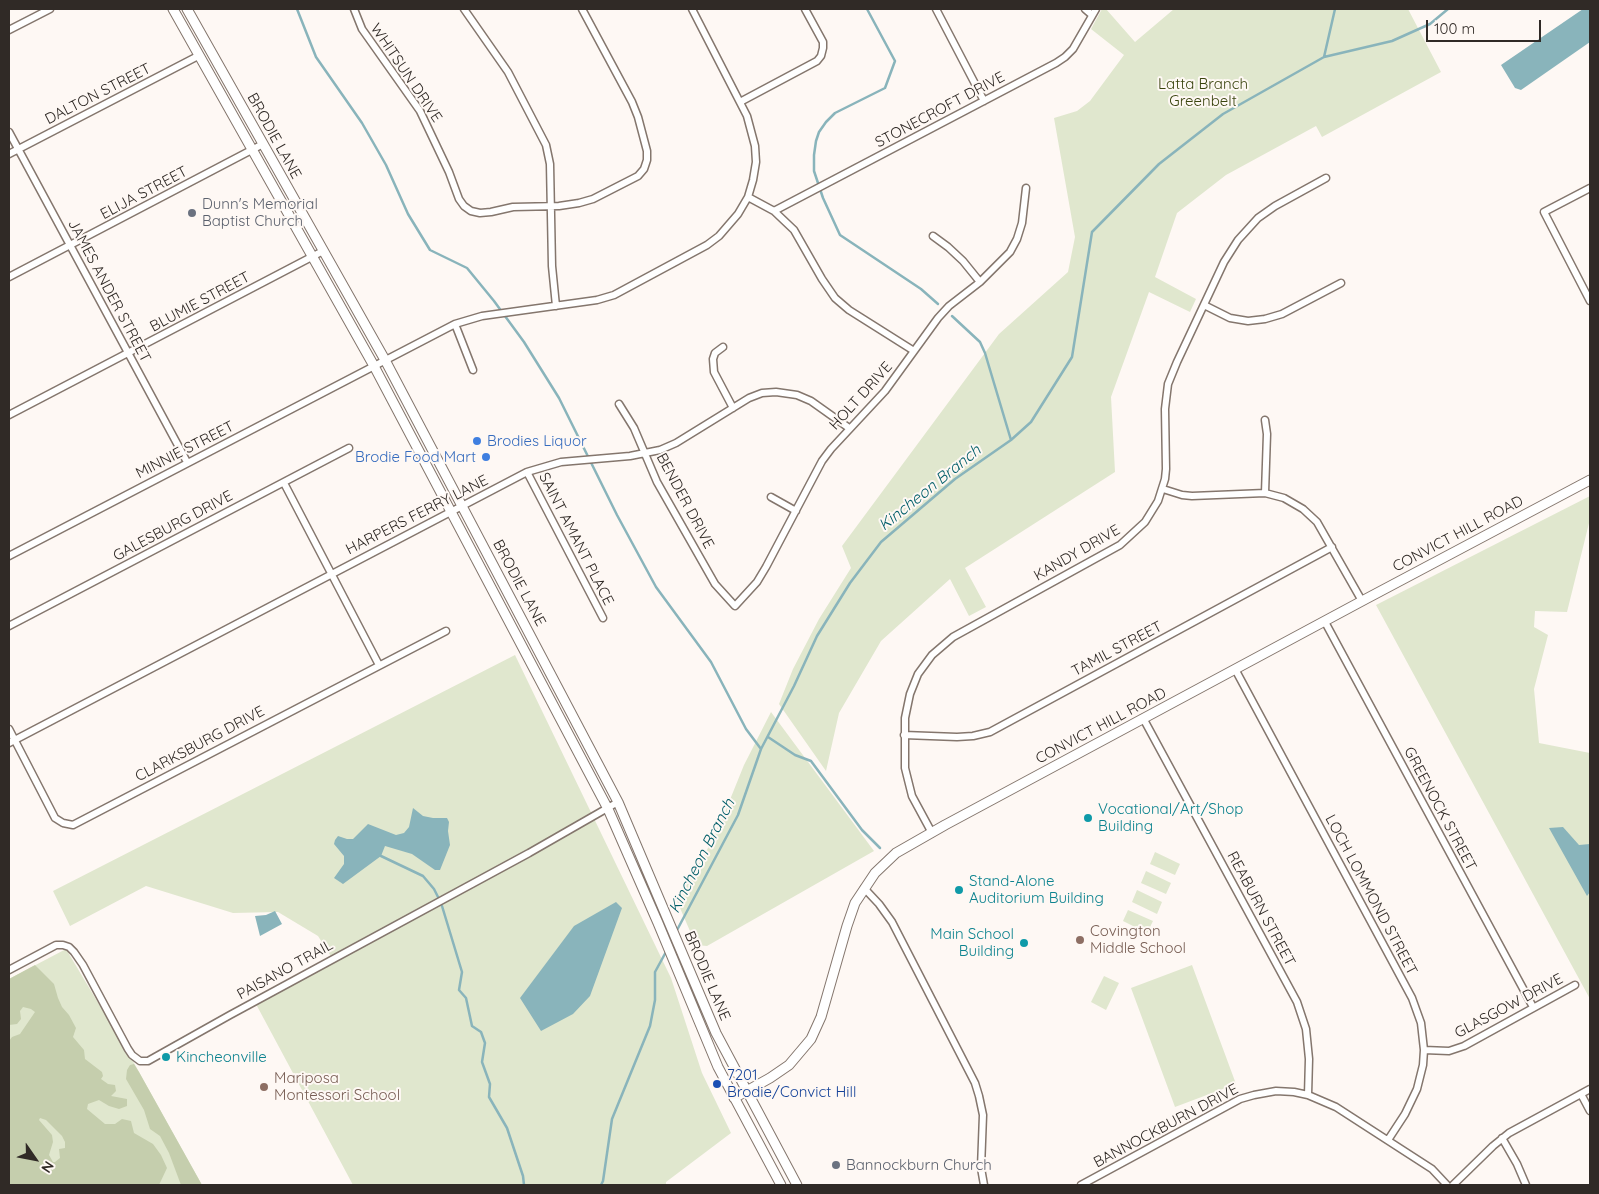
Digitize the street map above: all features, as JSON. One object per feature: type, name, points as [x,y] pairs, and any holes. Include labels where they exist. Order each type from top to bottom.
[{"type":"main road","points":[[174,12],[188,9]]},
{"type":"main road","name":"BRODIE LANE","points":[[188,9],[385,360],[629,823],[665,914],[716,1033],[797,1185]]},
{"type":"main road","name":"BRODIE LANE","points":[[174,12],[374,366],[608,809],[718,1067],[781,1185]]},
{"type":"main road","name":"CONVICT HILL ROAD","points":[[734,1098],[789,1065],[810,1039],[821,1017],[852,911],[875,872],[903,848],[1590,480]]},
{"type":"street","points":[[9,30],[50,9]]},
{"type":"street","name":"WHITSUN DRIVE","points":[[354,9],[362,29],[420,111],[450,172],[459,199],[471,211],[480,213],[513,207],[580,203],[593,199],[638,176],[644,169],[647,151],[632,102],[582,9]]},
{"type":"street","points":[[464,9],[508,72],[546,145],[550,164],[552,266],[556,306]]},
{"type":"street","name":"MINNIE STREET","points":[[9,556],[455,324],[482,316],[514,310],[597,300],[614,295],[707,245],[719,236],[738,214],[748,197],[756,162],[755,146],[752,130],[740,102],[692,9]]},
{"type":"street","points":[[740,102],[817,61],[821,56],[824,48],[806,9]]},
{"type":"street","points":[[936,9],[984,101]]},
{"type":"street","points":[[1085,9],[1094,12]]},
{"type":"street","name":"STONECROFT DRIVE","points":[[774,212],[816,188],[1066,57],[1080,38],[1094,12]]},
{"type":"street","name":"DALTON STREET","points":[[9,154],[198,56]]},
{"type":"street","name":"JAMES ANDER STREET","points":[[9,132],[187,462]]},
{"type":"street","name":"ELIJA STREET","points":[[9,277],[263,144]]},
{"type":"street","name":"KANDY DRIVE","points":[[932,833],[912,796],[904,761],[904,734],[908,703],[913,685],[924,664],[940,646],[968,627],[1120,546],[1146,522],[1163,489],[1166,469],[1164,409],[1168,384],[1230,251],[1258,218],[1275,206],[1326,178]]},
{"type":"street","name":"HOLT DRIVE","points":[[735,606],[757,582],[766,567],[822,461],[849,428],[885,392],[938,318],[949,306],[980,282],[1010,252],[1022,223],[1026,188]]},
{"type":"street","points":[[1590,188],[1544,212],[1590,299]]},
{"type":"street","points":[[748,197],[774,212],[794,230],[822,279],[836,298],[849,310],[914,351]]},
{"type":"street","points":[[933,236],[963,261],[980,282]]},
{"type":"street","name":"BLUMIE STREET","points":[[9,415],[323,251]]},
{"type":"street","points":[[1204,305],[1230,318],[1248,322],[1282,314],[1341,283]]},
{"type":"street","points":[[455,324],[473,370]]},
{"type":"street","points":[[723,347],[715,353],[713,359],[714,372],[733,408]]},
{"type":"street","name":"HARPERS FERRY LANE","points":[[12,742],[527,472],[577,460],[630,456],[660,450],[676,443],[749,398],[762,393],[788,393],[811,401],[849,428]]},
{"type":"street","name":"BENDER DRIVE","points":[[619,404],[634,428],[657,482],[715,584],[735,606]]},
{"type":"street","points":[[1265,420],[1267,434],[1265,493]]},
{"type":"street","name":"GALESBURG DRIVE","points":[[9,626],[350,448]]},
{"type":"street","name":"SAINT AMANT PLACE","points":[[527,472],[603,618]]},
{"type":"street","points":[[284,483],[380,665]]},
{"type":"street","points":[[1163,489],[1192,496],[1265,493],[1284,498],[1304,509],[1318,522],[1362,601]]},
{"type":"street","points":[[771,497],[796,511]]},
{"type":"street","name":"TAMIL STREET","points":[[904,734],[957,737],[990,732],[1332,547]]},
{"type":"street","name":"GREENOCK STREET","points":[[1325,622],[1533,1007]]},
{"type":"street","name":"CLARKSBURG DRIVE","points":[[9,729],[12,742],[55,818],[63,823],[73,825],[446,631]]},
{"type":"street","name":"LOCH LOMMOND STREET","points":[[1235,669],[1412,998],[1421,1023],[1424,1050],[1423,1065],[1417,1089],[1405,1114],[1388,1140]]},
{"type":"street","name":"REABURN STREET","points":[[1143,718],[1297,1002],[1306,1029],[1309,1059],[1308,1095]]},
{"type":"street","name":"PAISANO TRAIL","points":[[10,967],[56,945],[68,947],[74,952],[82,965],[132,1055],[140,1061],[148,1061],[618,802]]},
{"type":"street","points":[[864,888],[892,922],[974,1083],[983,1115],[980,1168],[984,1185]]},
{"type":"street","name":"GLASGOW DRIVE","points":[[1424,1050],[1448,1051],[1464,1046],[1575,985]]},
{"type":"street","points":[[1453,1185],[1502,1138],[1590,1089]]},
{"type":"street","name":"BANNOCKBURN DRIVE","points":[[1081,1185],[1240,1100],[1266,1092],[1285,1091],[1308,1095],[1336,1107],[1432,1169],[1446,1185]]},
{"type":"street","points":[[1581,1094],[1590,1111]]},
{"type":"street","points":[[1502,1138],[1517,1164],[1526,1185]]},
{"type":"green space","name":"Latta Branch Greenbelt","points":[[1102,9],[1106,9],[1135,42],[1174,9],[1408,9],[1441,72],[1322,137],[1316,126],[1226,175],[1177,213],[1155,277],[1196,299],[1190,312],[1149,292],[1111,397],[1115,472],[965,568],[986,607],[969,616],[950,579],[881,641],[839,713],[826,771],[779,704],[793,669],[819,619],[851,568],[842,546],[999,334],[1068,272],[1075,237],[1054,118],[1077,111],[1090,101],[1124,55],[1091,29]]},
{"type":"green space","points":[[1590,496],[1590,519],[1567,612],[1535,611],[1534,627],[1548,635],[1534,689],[1539,743],[1590,753],[1590,999],[1376,605]]},
{"type":"green space","points":[[515,655],[671,978],[702,1073],[731,1133],[666,1182],[666,1185],[353,1185],[257,1006],[253,1002],[332,958],[318,936],[278,912],[233,913],[146,886],[70,926],[53,891]]},
{"type":"green space","points":[[771,712],[874,851],[707,946],[696,945],[677,901],[706,852],[744,765]]},
{"type":"green space","points":[[1155,852],[1180,864],[1175,875],[1150,864]]},
{"type":"green space","points":[[1146,871],[1171,883],[1166,894],[1141,883]]},
{"type":"green space","points":[[1137,890],[1162,902],[1157,914],[1132,902]]},
{"type":"green space","points":[[1128,910],[1153,921],[1147,933],[1123,921]]},
{"type":"green space","points":[[66,949],[134,1063],[202,1185],[9,1185],[9,979]]},
{"type":"green space","points":[[35,965],[54,984],[62,1007],[76,1028],[73,1037],[84,1050],[85,1059],[102,1072],[103,1076],[101,1079],[108,1084],[115,1085],[116,1091],[111,1096],[127,1099],[127,1106],[119,1109],[99,1100],[88,1104],[87,1109],[105,1124],[115,1124],[122,1119],[131,1121],[134,1133],[153,1144],[167,1168],[159,1185],[9,1185],[9,1041],[12,1037],[20,1034],[35,1012],[23,1007],[20,1011],[21,1019],[17,1024],[9,1025],[9,979]],"holes":[[[40,1118],[46,1120],[62,1136],[65,1142],[65,1148],[59,1149],[60,1158],[55,1162],[53,1162],[49,1155],[53,1142],[52,1135],[39,1120]]]},
{"type":"green space","points":[[1192,965],[1236,1084],[1175,1107],[1131,988]]},
{"type":"green space","points":[[1104,976],[1119,983],[1106,1010],[1091,1002]]},
{"type":"green space","points":[[134,1064],[202,1185],[181,1185],[169,1153],[160,1136],[150,1129],[144,1110],[126,1079],[127,1070],[130,1065]]},
{"type":"water","points":[[1583,9],[1590,9],[1590,42],[1521,90],[1515,88],[1501,65]]},
{"type":"water","points":[[413,808],[423,816],[447,818],[449,822],[450,845],[440,870],[435,870],[412,854],[385,846],[381,856],[343,884],[334,878],[344,864],[344,856],[334,844],[338,836],[353,839],[368,824],[396,835],[404,833],[409,827]]},
{"type":"water","points":[[1563,827],[1579,845],[1590,844],[1590,892],[1587,896],[1549,828]]},
{"type":"water","points":[[616,902],[622,908],[590,996],[573,1014],[541,1031],[520,998],[574,926]]},
{"type":"water","points":[[275,911],[282,924],[260,936],[255,916],[266,915]]},
{"type":"waterway","points":[[297,9],[316,57],[362,123],[386,165],[408,214],[430,250],[467,268],[524,342],[559,398],[617,515],[656,587],[711,662],[746,729],[761,749]]},
{"type":"waterway","points":[[867,9],[895,61],[885,88],[835,113],[826,122],[819,132],[816,141],[814,171],[823,198],[840,235],[921,289],[938,304]]},
{"type":"waterway","points":[[1324,57],[1335,9]]},
{"type":"waterway","name":"Kincheon Branch","points":[[676,932],[738,815],[761,749],[794,686],[817,636],[850,583],[881,542],[955,479],[1011,440],[1031,422],[1072,357],[1092,232],[1159,164],[1223,114],[1324,57],[1392,41],[1430,24],[1448,9]]},
{"type":"waterway","points":[[952,316],[980,342],[1011,440]]},
{"type":"waterway","points":[[768,737],[795,755],[811,761],[862,830],[880,848]]},
{"type":"waterway","points":[[381,856],[423,876],[438,897]]},
{"type":"waterway","points":[[442,906],[462,972],[459,990],[466,998],[472,1026],[481,1032],[485,1043],[482,1062],[490,1084],[489,1097],[507,1128],[523,1176],[524,1185]]},
{"type":"waterway","name":"Kincheon Branch","points":[[601,1185],[612,1119],[650,1026],[655,1000],[655,972],[667,950]]},
{"type":"place","name":"Dunn's Memorial Baptist Church","points":[[192,213]]},
{"type":"place","name":"Brodies Liquor","points":[[477,441]]},
{"type":"place","name":"Brodie Food Mart","points":[[486,457]]},
{"type":"place","name":"Vocational/Art/Shop Building","points":[[1088,818]]},
{"type":"place","name":"Stand-Alone Auditorium Building","points":[[959,890]]},
{"type":"place","name":"Covington Middle School","points":[[1080,940]]},
{"type":"place","name":"Main School Building","points":[[1024,943]]},
{"type":"place","name":"Kincheonville","points":[[166,1057]]},
{"type":"place","name":"7201 Brodie/Convict Hill","points":[[717,1084]]},
{"type":"place","name":"Mariposa Montessori School","points":[[264,1087]]},
{"type":"place","name":"Bannockburn Church","points":[[836,1165]]}]
